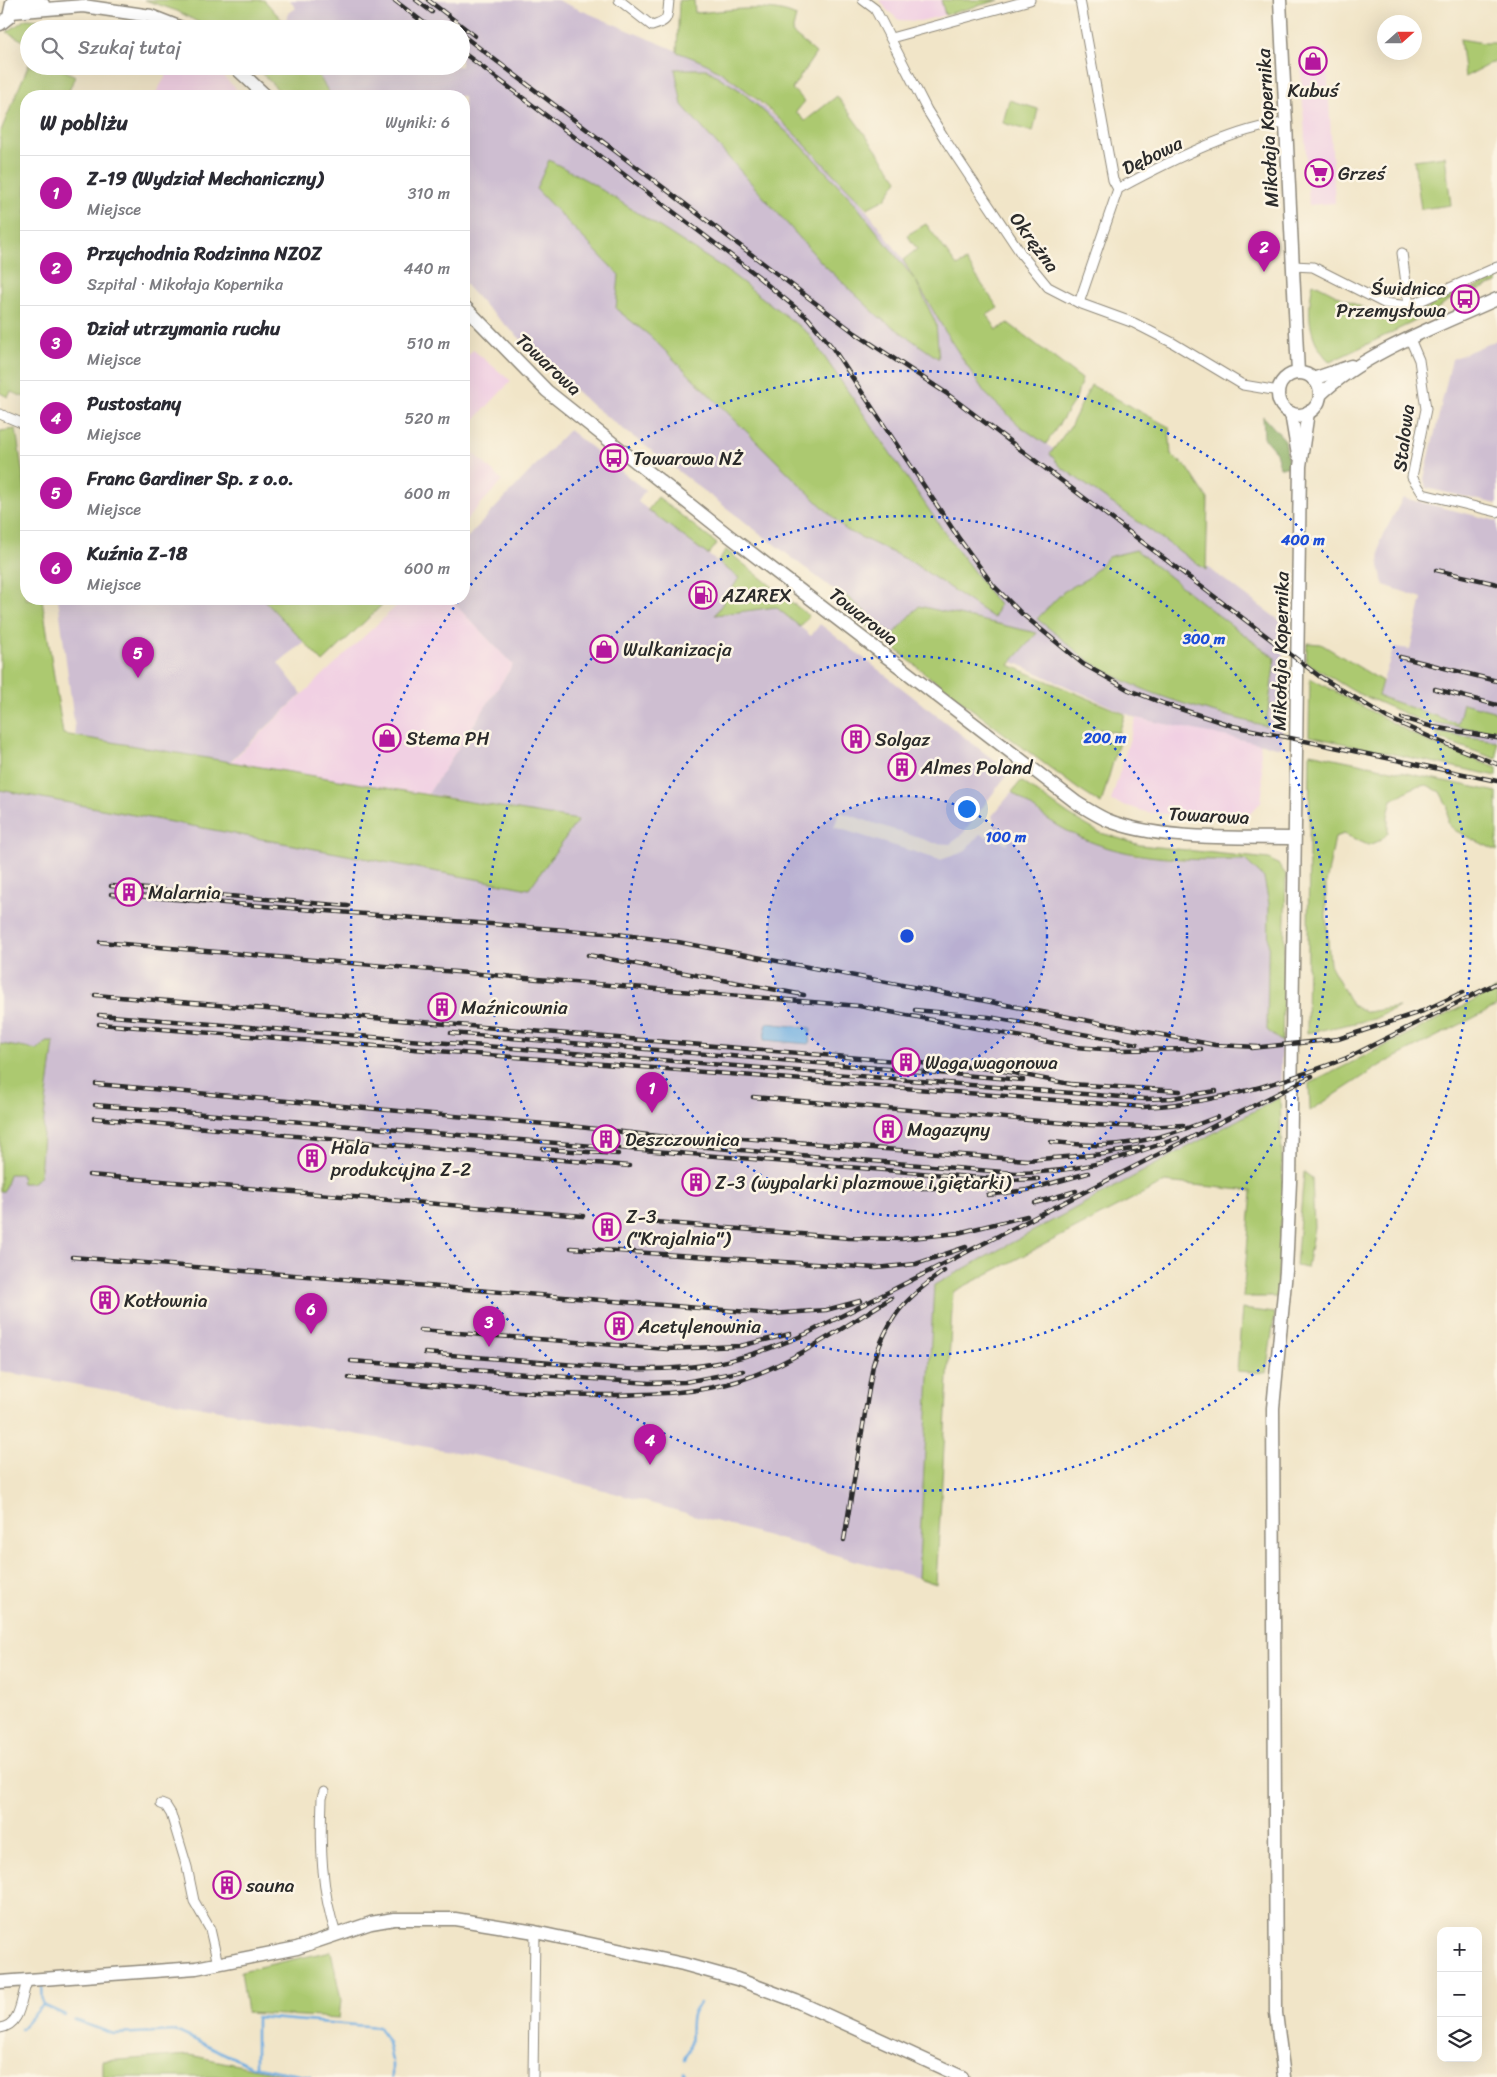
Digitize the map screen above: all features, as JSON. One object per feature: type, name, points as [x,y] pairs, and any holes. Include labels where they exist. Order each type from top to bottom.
[{"type":"street","points":[[17,0],[58,6]]},
{"type":"street","points":[[619,0],[652,26],[664,23],[667,18],[669,0]]},
{"type":"street","name":"Okrężna","points":[[863,0],[875,9],[935,124],[1022,255],[1048,287],[1079,302],[1134,323],[1174,343],[1243,385],[1279,391]]},
{"type":"street","points":[[891,38],[1030,0]]},
{"type":"street","points":[[1080,0],[1113,180],[1118,189]]},
{"type":"street","name":"Mikołaja Kopernika","points":[[1280,0],[1298,373]]},
{"type":"street","points":[[0,24],[11,6],[83,6],[118,10],[151,16],[161,20]]},
{"type":"street","points":[[244,75],[260,90]]},
{"type":"street","name":"Dębowa","points":[[1079,302],[1118,189],[1230,136],[1269,124],[1286,123]]},
{"type":"street","points":[[1402,253],[1409,306]]},
{"type":"street","points":[[1293,266],[1313,267],[1384,303],[1409,306],[1497,267]]},
{"type":"street","points":[[1320,395],[1335,382],[1374,358],[1410,339],[1497,299]]},
{"type":"street","name":"Towarowa","points":[[470,312],[547,391],[728,535],[1077,803],[1108,820],[1141,829],[1212,836],[1294,838]]},
{"type":"street","name":"Stalowa","points":[[1410,339],[1418,357],[1426,409],[1412,477],[1416,485],[1423,494],[1497,512]]},
{"type":"street","points":[[1313,379],[1374,358]]},
{"type":"street","points":[[1298,373],[1313,379],[1318,385],[1320,395],[1318,403],[1308,412],[1300,414],[1291,413],[1281,404],[1279,391],[1285,378],[1298,373]]},
{"type":"street","name":"Mikołaja Kopernika","points":[[1284,2077],[1276,2013],[1273,1408],[1286,1271],[1290,1182],[1300,466],[1308,412]]},
{"type":"street","name":"Mikołaja Kopernika","points":[[1291,413],[1300,466]]},
{"type":"street","points":[[0,414],[20,422]]},
{"type":"street","points":[[324,1792],[322,1798],[320,1850],[326,1898],[336,1934]]},
{"type":"street","points":[[161,1804],[166,1806],[170,1814],[187,1867],[194,1900],[210,1928],[218,1964]]},
{"type":"street","points":[[0,1982],[172,1971],[275,1953],[370,1923],[410,1919],[455,1918],[535,1932],[683,1964],[737,1979],[796,2001],[962,2077]]},
{"type":"street","points":[[533,2077],[535,1932]]},
{"type":"street","points":[[0,2028],[6,2027],[14,2020],[20,2010],[28,1980]]},
{"type":"shaded area","points":[[290,0],[557,0],[708,64],[741,87],[805,143],[859,200],[915,275],[949,338],[985,393],[1021,427],[1106,485],[1116,500],[1283,623],[1282,748],[1136,718],[972,643],[944,674],[593,406],[483,304],[470,290],[470,90],[327,90],[318,75],[470,75],[470,20],[286,20],[289,13],[296,8]]},
{"type":"shaded area","points":[[880,0],[941,0],[945,15],[920,21],[899,20],[887,10]]},
{"type":"shaded area","points":[[1326,50],[1335,203],[1309,205],[1300,52]]},
{"type":"shaded area","points":[[167,75],[222,75],[238,90],[158,90]]},
{"type":"shaded area","points":[[1497,340],[1497,504],[1426,488],[1424,479],[1452,359]]},
{"type":"shaded area","points":[[473,350],[511,381],[470,425],[470,353]]},
{"type":"shaded area","points":[[569,430],[645,490],[638,502],[739,578],[716,615],[776,607],[811,636],[820,624],[1009,772],[961,836],[950,844],[934,843],[840,812],[834,827],[940,860],[964,852],[980,834],[1007,844],[1011,835],[995,827],[992,816],[1012,792],[1062,828],[1094,842],[1134,855],[1178,860],[1245,860],[1264,878],[1269,904],[1267,1029],[1282,1042],[1280,1097],[934,1285],[918,1578],[489,1458],[0,1371],[0,790],[529,889],[578,820],[428,794],[513,665],[456,605],[470,605],[470,535]]},
{"type":"shaded area","points":[[470,449],[502,481],[470,516]]},
{"type":"shaded area","points":[[1403,498],[1497,521],[1497,753],[1433,732],[1436,716],[1378,696],[1394,647],[1410,649],[1422,598],[1384,585],[1379,567],[1380,541]]},
{"type":"shaded area","points":[[59,605],[269,605],[304,642],[278,663],[302,694],[228,763],[76,737]]},
{"type":"shaded area","points":[[398,605],[456,605],[513,665],[428,794],[228,764]]},
{"type":"shaded area","points":[[1136,718],[1260,742],[1263,785],[1261,802],[1247,817],[1190,816],[1146,812],[1111,801]]},
{"type":"green space","points":[[145,0],[264,0],[282,20],[194,20],[177,11]]},
{"type":"green space","points":[[679,0],[694,0],[695,13],[760,9],[785,12],[796,16],[792,33],[816,53],[792,89],[805,101],[796,112],[805,121],[837,96],[898,180],[885,199],[867,208],[773,113],[753,96],[709,65],[677,52]]},
{"type":"green space","points":[[941,0],[999,0],[945,15]]},
{"type":"green space","points":[[20,23],[20,39],[7,32]]},
{"type":"green space","points":[[1460,39],[1497,43],[1497,60],[1465,77]]},
{"type":"green space","points":[[675,69],[706,69],[741,91],[801,145],[852,200],[914,279],[903,260],[917,249],[907,235],[926,224],[957,266],[966,261],[998,308],[987,315],[997,330],[1008,323],[1082,379],[1076,398],[1046,444],[1021,427],[985,393],[949,338],[915,279],[936,324],[939,359],[879,317],[821,262],[682,105]]},
{"type":"green space","points":[[24,75],[75,76],[69,90],[20,90],[20,395],[11,392],[8,397],[0,393],[0,133]]},
{"type":"green space","points":[[264,75],[318,75],[327,90],[278,90]]},
{"type":"green space","points":[[1009,100],[1038,109],[1033,132],[1003,123]]},
{"type":"green space","points":[[1445,156],[1451,205],[1421,209],[1414,160]]},
{"type":"green space","points":[[549,160],[588,181],[725,269],[808,333],[947,536],[999,605],[994,618],[910,561],[846,530],[650,336],[616,309],[619,275],[536,189]]},
{"type":"green space","points":[[1497,278],[1497,283],[1447,301],[1432,313],[1330,362],[1322,353],[1313,335],[1310,304],[1313,283],[1356,305],[1384,314],[1399,315],[1430,308],[1428,302],[1464,286],[1468,291]]},
{"type":"green space","points":[[1091,385],[1169,427],[1171,455],[1187,467],[1208,499],[1206,570],[1061,467],[1050,454],[1071,425]]},
{"type":"green space","points":[[1263,416],[1285,440],[1289,467],[1280,467],[1276,452],[1264,438]]},
{"type":"green space","points":[[16,429],[20,456],[20,605],[43,605],[63,734],[578,820],[529,889],[0,790],[0,431]]},
{"type":"green space","points":[[658,497],[717,544],[708,555],[648,510]]},
{"type":"green space","points":[[726,550],[809,616],[800,627],[776,607],[715,615],[739,578],[718,562]]},
{"type":"green space","points":[[1136,550],[1275,658],[1266,726],[1178,702],[1135,686],[1094,664],[1037,619],[1063,592],[1088,578],[1108,557]]},
{"type":"green space","points":[[845,595],[893,635],[919,606],[1037,633],[1009,665],[1125,714],[1119,733],[1095,728],[1093,736],[1119,741],[1101,804],[1078,789],[932,679],[839,603]]},
{"type":"green space","points":[[269,605],[382,605],[323,662]]},
{"type":"green space","points":[[1307,643],[1321,644],[1382,681],[1378,696],[1458,724],[1463,703],[1497,712],[1497,733],[1419,720],[1353,691],[1306,662]]},
{"type":"green space","points":[[1310,678],[1428,742],[1497,768],[1497,776],[1309,736]]},
{"type":"green space","points":[[1433,732],[1497,741],[1497,759],[1440,739]]},
{"type":"green space","points":[[1310,753],[1497,792],[1497,851],[1456,831],[1448,824],[1448,807],[1440,792],[1427,785],[1414,787],[1392,800],[1388,815],[1388,833],[1381,840],[1368,845],[1344,834],[1335,837],[1326,884],[1326,916],[1330,964],[1352,1005],[1367,1012],[1399,1007],[1374,1019],[1307,1033]]},
{"type":"green space","points":[[1021,781],[1069,815],[1098,832],[1140,845],[1269,859],[1279,865],[1286,875],[1282,1042],[1267,1030],[1269,904],[1264,878],[1245,860],[1174,859],[1128,853],[1083,839],[1049,820],[1012,792]]},
{"type":"green space","points":[[1497,989],[1497,1006],[1384,1063],[1310,1111],[1309,1084]]},
{"type":"green space","points":[[46,1042],[54,1042],[44,1118],[40,1177],[32,1183],[22,1183],[21,1174],[9,1174],[4,1191],[0,1191],[0,1044],[38,1050]]},
{"type":"green space","points":[[1280,1097],[1283,1186],[1277,1297],[1243,1297],[1252,1191],[1165,1182],[953,1292],[936,1584],[918,1578],[934,1285]]},
{"type":"green space","points":[[1304,1172],[1312,1178],[1314,1227],[1307,1268],[1296,1266]]},
{"type":"green space","points":[[1242,1309],[1275,1313],[1266,1373],[1237,1371]]},
{"type":"green space","points":[[331,1951],[341,2000],[339,2018],[247,2013],[241,1971]]},
{"type":"green space","points":[[190,2055],[294,2077],[103,2077],[103,2061]]},
{"type":"water","points":[[766,1023],[811,1028],[809,1044],[764,1040]]},
{"type":"waterway","points":[[42,1985],[43,2005]]},
{"type":"waterway","points":[[684,2060],[689,2050],[691,2019],[695,2008],[700,2003]]},
{"type":"waterway","points":[[21,2029],[43,2005],[65,2015]]},
{"type":"waterway","points":[[256,2067],[256,2017],[379,2027],[388,2043],[392,2060]]},
{"type":"waterway","points":[[74,2020],[114,2034],[176,2031],[251,2066],[310,2077]]},
{"type":"waterway","points":[[392,2064],[392,2077]]},
{"type":"waterway","points":[[684,2071],[684,2077]]},
{"type":"railway","points":[[394,0],[420,20]]},
{"type":"railway","points":[[416,0],[432,12]]},
{"type":"railway","points":[[428,0],[454,20]]},
{"type":"railway","points":[[470,32],[475,36]]},
{"type":"railway","points":[[470,41],[855,333],[946,393],[1319,676],[1388,718],[1441,742],[1497,764]]},
{"type":"railway","points":[[470,58],[762,279]]},
{"type":"railway","points":[[758,277],[808,318],[832,347],[958,537],[993,585],[1021,613],[1083,664],[1129,690],[1233,726],[1497,781]]},
{"type":"railway","points":[[1436,570],[1497,584]]},
{"type":"railway","points":[[1400,657],[1497,681]]},
{"type":"railway","points":[[1435,689],[1497,705]]},
{"type":"railway","points":[[1402,718],[1433,727],[1497,738]]},
{"type":"railway","points":[[111,886],[348,906]]},
{"type":"railway","points":[[111,894],[617,934],[678,942],[1215,1045],[1258,1047]]},
{"type":"railway","points":[[100,942],[859,1006],[1075,1047],[1117,1050],[1201,1049]]},
{"type":"railway","points":[[588,955],[804,995]]},
{"type":"railway","points":[[1347,1058],[1497,983]]},
{"type":"railway","points":[[1252,1048],[1338,1039],[1423,1011],[1463,992]]},
{"type":"railway","points":[[95,995],[993,1069],[1075,1085]]},
{"type":"railway","points":[[915,1010],[989,1017],[1137,1044]]},
{"type":"railway","points":[[99,1015],[1146,1099],[1172,1098],[1216,1091]]},
{"type":"railway","points":[[99,1024],[1143,1107],[1196,1101],[1249,1090],[1301,1075],[1352,1056]]},
{"type":"railway","points":[[451,1033],[1023,1080]]},
{"type":"railway","points":[[425,1353],[626,1369],[651,1369],[718,1363],[760,1352],[806,1334],[1312,1076]]},
{"type":"railway","points":[[96,1084],[579,1127],[675,1138],[742,1138],[1027,1160],[1104,1154],[1143,1147]]},
{"type":"railway","points":[[1070,1084],[1180,1091]]},
{"type":"railway","points":[[753,1097],[1089,1125],[1147,1127],[1183,1125]]},
{"type":"railway","points":[[95,1105],[1006,1180],[1038,1179]]},
{"type":"railway","points":[[1051,1142],[1085,1145],[1134,1142],[1176,1132],[1217,1117]]},
{"type":"railway","points":[[94,1118],[629,1166]]},
{"type":"railway","points":[[682,1145],[1015,1173],[1058,1170],[1098,1163],[1178,1138]]},
{"type":"railway","points":[[543,1149],[618,1154]]},
{"type":"railway","points":[[988,1195],[1027,1190],[1088,1173]]},
{"type":"railway","points":[[89,1175],[583,1216]]},
{"type":"railway","points":[[891,1188],[948,1188],[998,1184]]},
{"type":"railway","points":[[1035,1203],[1076,1191]]},
{"type":"railway","points":[[631,1220],[849,1238],[902,1239],[958,1233],[1027,1216]]},
{"type":"railway","points":[[571,1248],[876,1268],[916,1264],[966,1247]]},
{"type":"railway","points":[[72,1257],[772,1314],[826,1310],[860,1301]]},
{"type":"railway","points":[[844,1540],[873,1365],[878,1349],[884,1334],[899,1311],[918,1291],[944,1271]]},
{"type":"railway","points":[[349,1378],[483,1390],[584,1395],[663,1393],[708,1388],[738,1381],[778,1365],[817,1344],[891,1298]]},
{"type":"railway","points":[[420,1330],[667,1349],[740,1346],[790,1334]]},
{"type":"railway","points":[[351,1361],[649,1383],[685,1382],[743,1371]]},
{"type":"place","name":"Kubuś","points":[[1313,61]]},
{"type":"place","name":"Grześ","points":[[1319,173]]},
{"type":"place","name":"Przychodnia Rodzinna NZOZ","points":[[1264,272]]},
{"type":"place","name":"Świdnica Przemysłowa","points":[[1465,299]]},
{"type":"place","name":"Towarowa NŻ","points":[[614,458]]},
{"type":"place","name":"AZAREX","points":[[703,595]]},
{"type":"place","name":"Wulkanizacja","points":[[604,649]]},
{"type":"place","name":"Franc Gardiner Sp. z o.o.","points":[[138,678]]},
{"type":"place","name":"Stema PH","points":[[387,738]]},
{"type":"place","name":"Solgaz","points":[[856,739]]},
{"type":"place","name":"Almes Poland","points":[[902,767]]},
{"type":"place","name":"Malarnia","points":[[129,892]]},
{"type":"place","name":"Maźnicownia","points":[[442,1007]]},
{"type":"place","name":"Waga wagonowa","points":[[906,1062]]},
{"type":"place","name":"Z-19 (Wydział Mechaniczny)","points":[[652,1113]]},
{"type":"place","name":"Magazyny","points":[[888,1129]]},
{"type":"place","name":"Deszczownica","points":[[606,1139]]},
{"type":"place","name":"Hala produkcyjna Z-2","points":[[312,1158]]},
{"type":"place","name":"Z-3 (wypalarki plazmowe i giętarki)","points":[[696,1182]]},
{"type":"place","name":"Z-3 (\"Krajalnia\")","points":[[607,1227]]},
{"type":"place","name":"Kotłownia","points":[[105,1300]]},
{"type":"place","name":"Acetylenownia","points":[[619,1326]]},
{"type":"place","name":"Kuźnia Z-18","points":[[311,1334]]},
{"type":"place","name":"Dział utrzymania ruchu","points":[[489,1347]]},
{"type":"place","name":"Pustostany","points":[[650,1465]]},
{"type":"place","name":"sauna","points":[[227,1885]]}]
